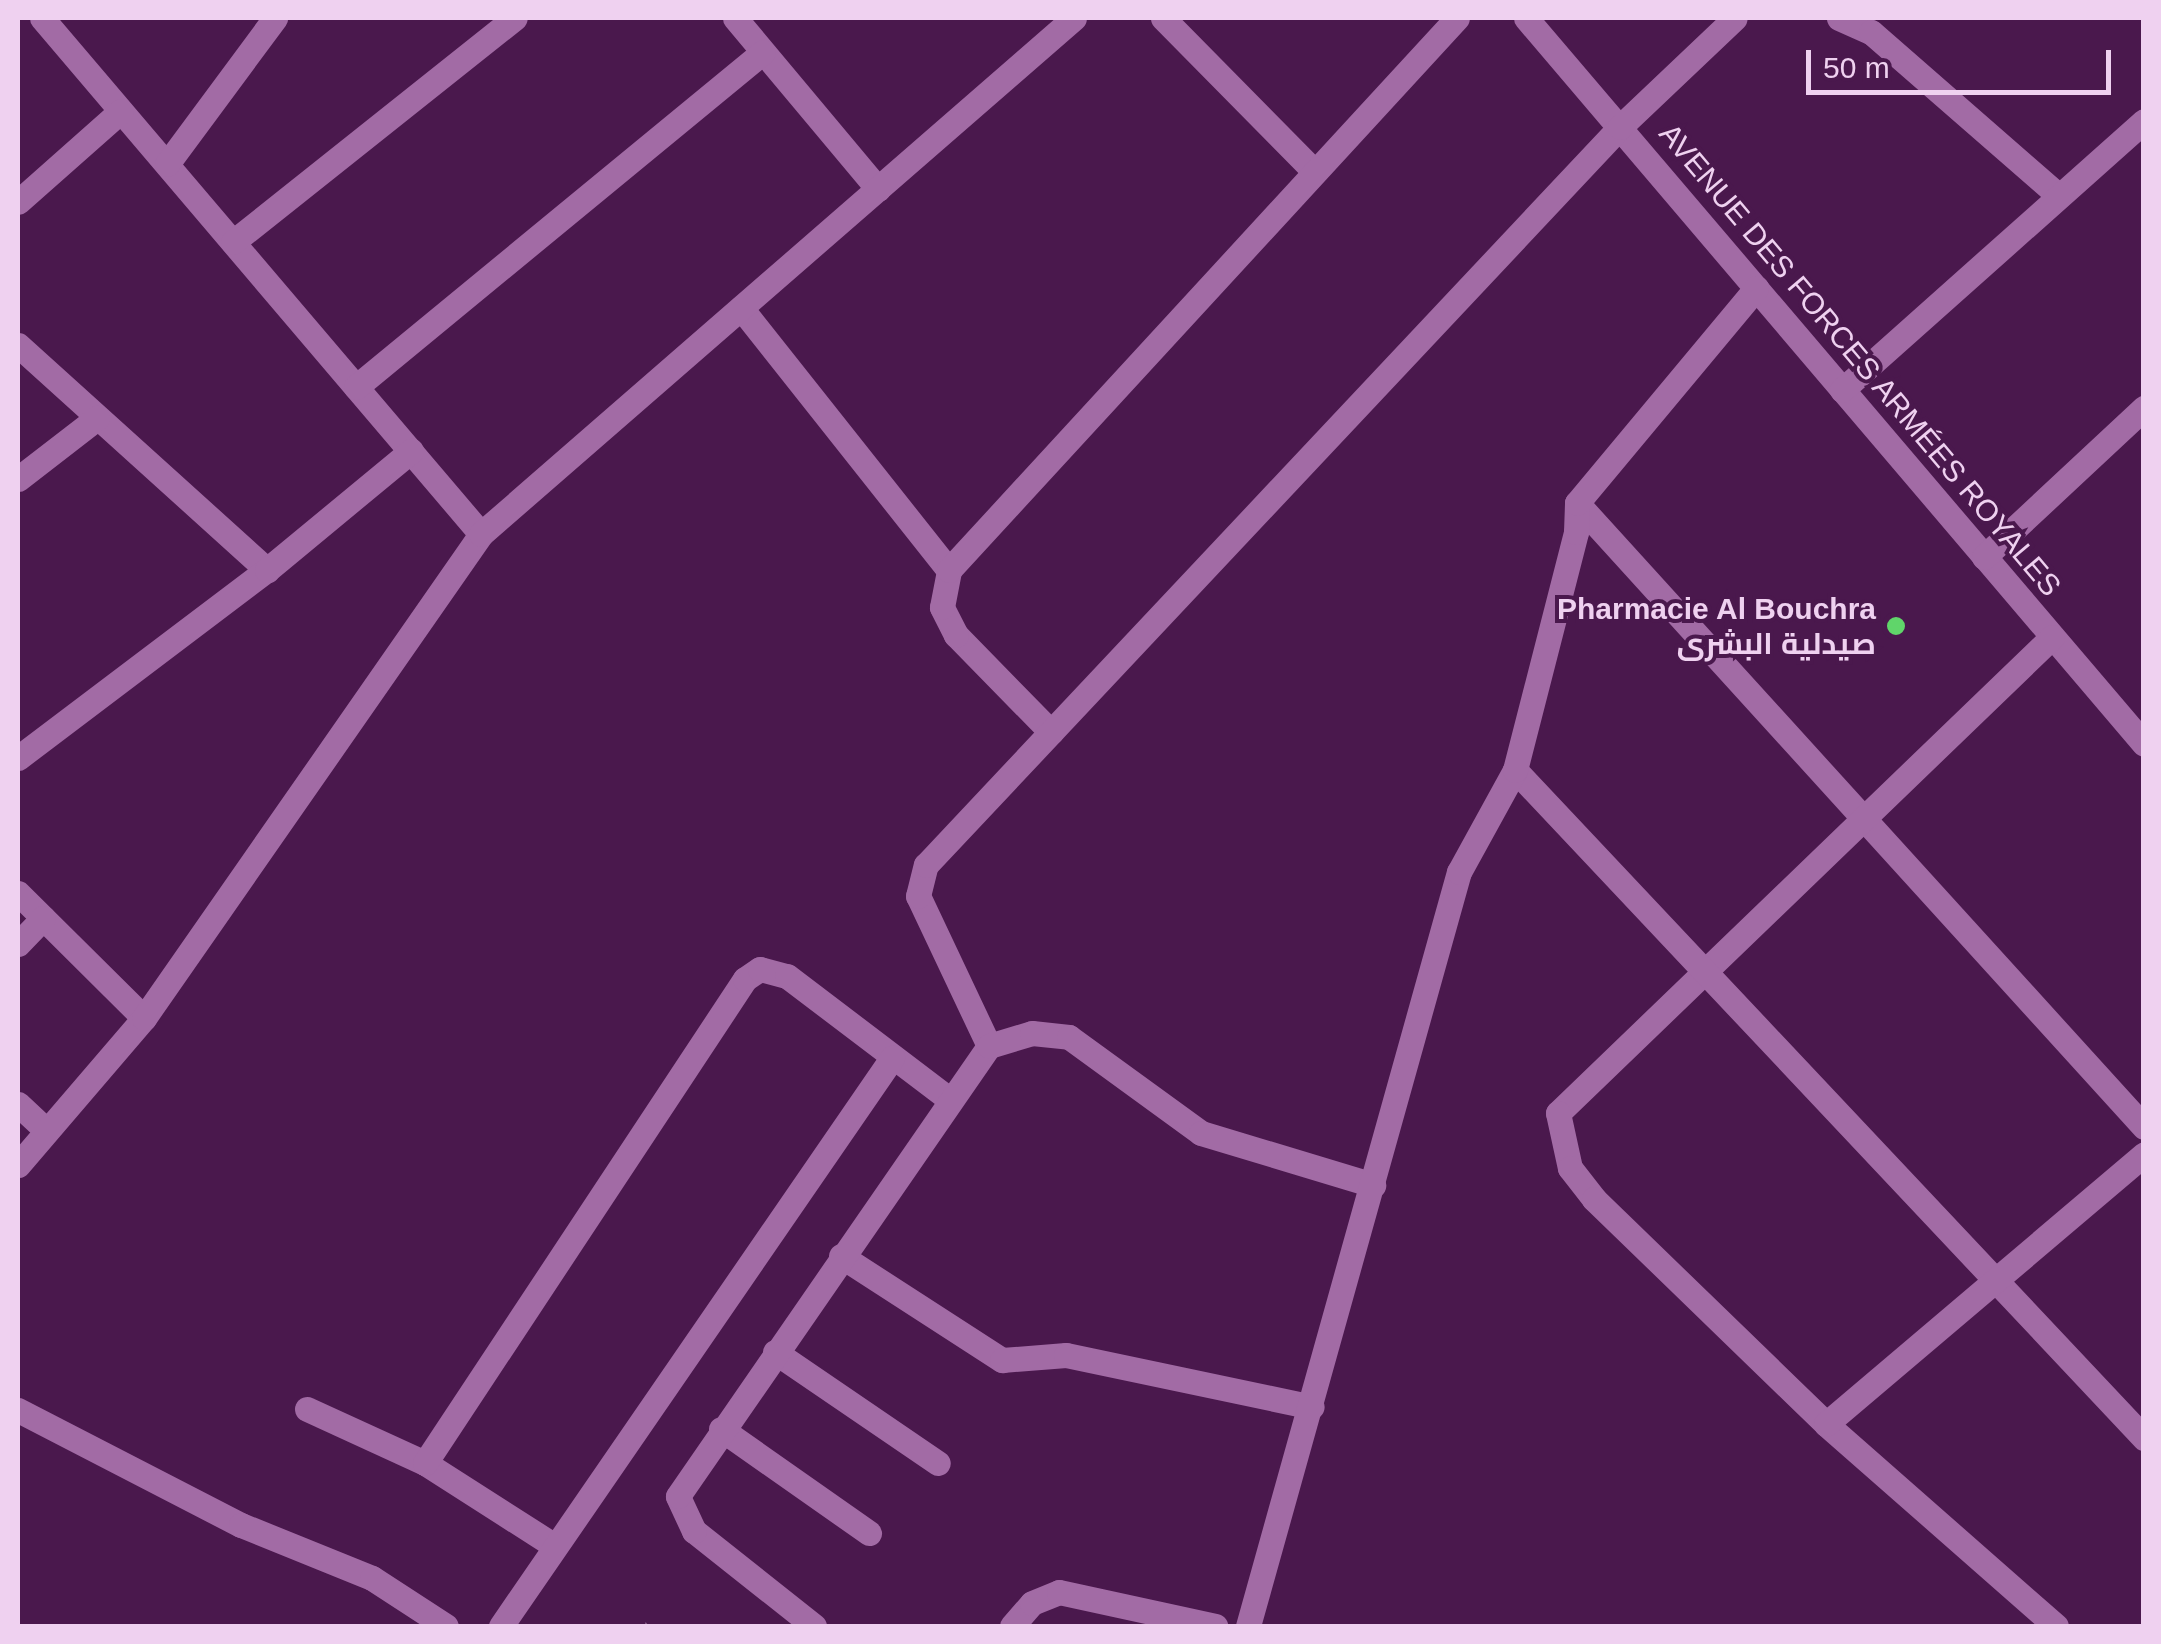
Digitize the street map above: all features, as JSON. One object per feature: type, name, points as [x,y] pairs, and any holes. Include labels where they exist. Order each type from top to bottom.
[{"type":"street","points":[[42,18],[481,534]]},
{"type":"street","points":[[167,164],[275,18]]},
{"type":"street","points":[[233,242],[515,18]]},
{"type":"street","points":[[734,18],[878,189]]},
{"type":"street","points":[[18,1165],[144,1018],[481,534],[565,454],[741,308],[1074,18]]},
{"type":"street","points":[[1164,18],[1315,172]]},
{"type":"street","points":[[1051,732],[956,635],[942,607],[949,570],[1457,18]]},
{"type":"street","name":"AVENUE DES FORCES ARMÉES ROYALES","points":[[1526,18],[2144,744]]},
{"type":"street","points":[[988,1046],[918,896],[926,864],[1620,127],[1736,18]]},
{"type":"street","points":[[1839,18],[1871,32],[2059,196]]},
{"type":"street","points":[[356,386],[763,52]]},
{"type":"street","points":[[18,202],[121,111]]},
{"type":"street","points":[[1842,390],[2144,122]]},
{"type":"street","points":[[1248,1626],[1459,872],[1514,770],[1576,532],[1577,503],[1756,288]]},
{"type":"street","points":[[741,308],[949,570]]},
{"type":"street","points":[[18,345],[266,570]]},
{"type":"street","points":[[1984,557],[2144,408]]},
{"type":"street","points":[[18,479],[98,418]]},
{"type":"street","points":[[18,758],[266,570],[411,451]]},
{"type":"street","points":[[1577,503],[2144,1127]]},
{"type":"street","points":[[2052,637],[1558,1113],[1570,1168],[1594,1199],[1826,1424],[2056,1626]]},
{"type":"street","points":[[1514,770],[2144,1438]]},
{"type":"street","points":[[18,893],[144,1018]]},
{"type":"street","points":[[18,944],[42,918]]},
{"type":"street","points":[[425,1464],[745,980],[760,969],[787,976],[948,1098]]},
{"type":"street","points":[[814,1626],[682,1518],[678,1496],[948,1098],[988,1046],[1032,1033],[1069,1037],[1201,1133],[1373,1185]]},
{"type":"street","points":[[500,1626],[892,1058]]},
{"type":"street","points":[[18,1104],[46,1130]]},
{"type":"street","points":[[1826,1424],[2144,1154]]},
{"type":"street","points":[[841,1256],[1002,1360],[1066,1355],[1312,1408]]},
{"type":"street","points":[[775,1352],[938,1463]]},
{"type":"street","points":[[307,1409],[425,1464],[555,1546]]},
{"type":"street","points":[[18,1410],[241,1526],[372,1578],[446,1626]]},
{"type":"street","points":[[722,1429],[869,1534]]},
{"type":"street","points":[[1012,1626],[1032,1602],[1059,1592],[1216,1626]]},
{"type":"place","name":"Pharmacie Al Bouchra صيدلية البشرى","points":[[1896,626]]}]
